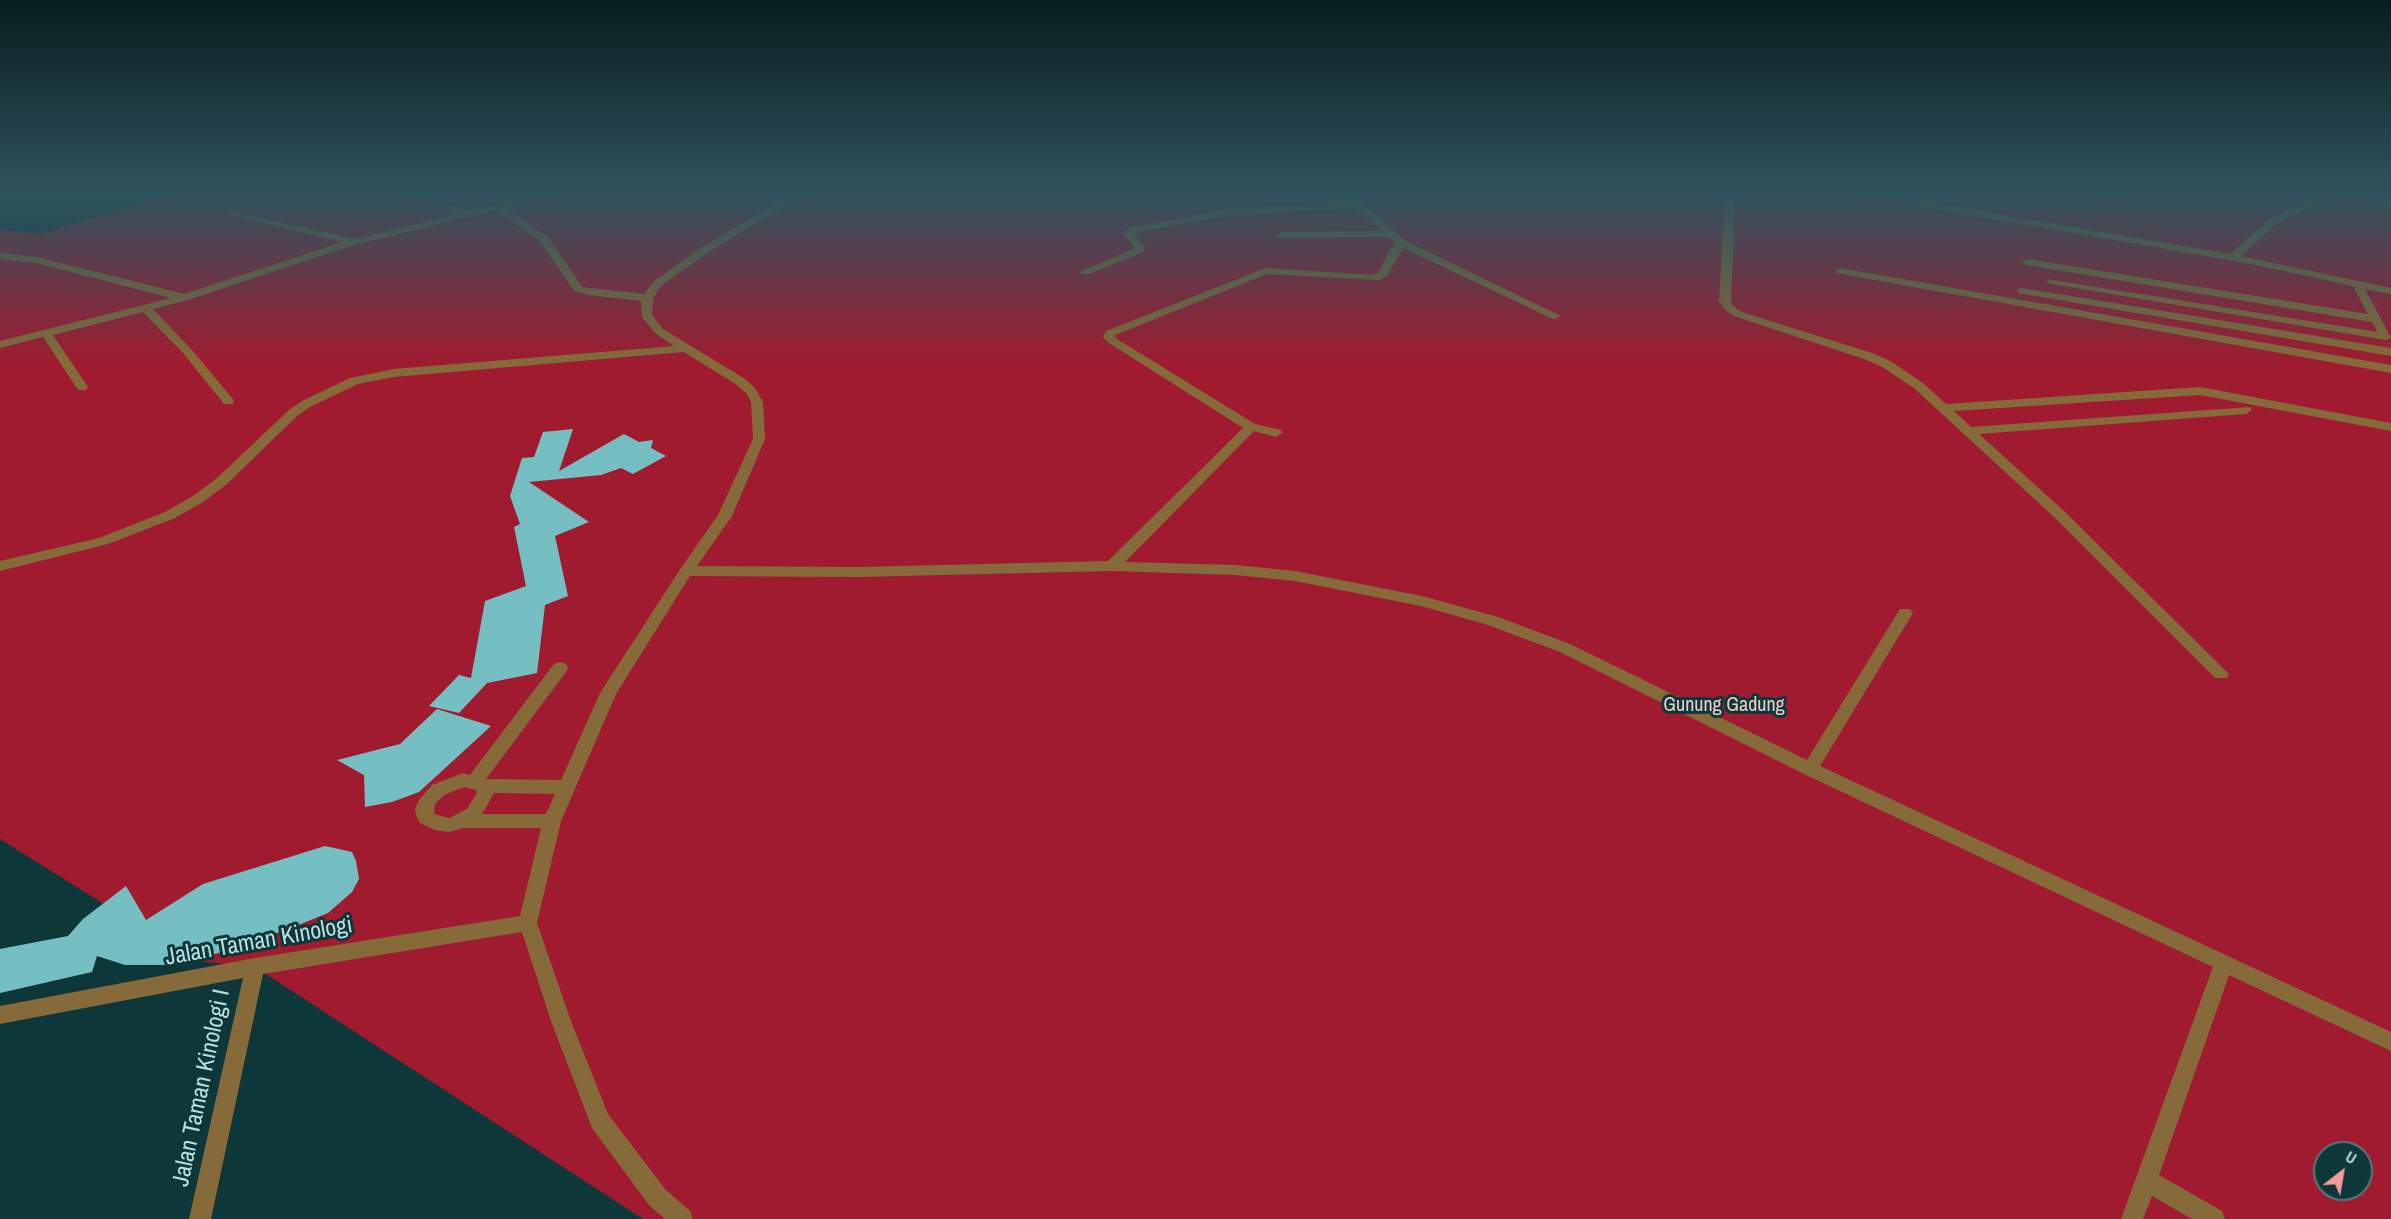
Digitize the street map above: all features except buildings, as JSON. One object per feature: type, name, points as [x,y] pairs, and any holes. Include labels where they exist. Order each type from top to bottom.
[{"type":"street","points":[[0,345],[184,298],[328,251]]},
{"type":"street","points":[[552,251],[578,289],[647,298]]},
{"type":"street","points":[[682,1219],[657,1197],[600,1121],[561,1021],[528,923],[552,821],[608,693],[725,516],[759,440],[757,402],[751,391],[741,382],[658,331],[646,315],[647,298],[658,283],[703,251]]},
{"type":"street","points":[[1085,272],[1138,251]]},
{"type":"street","points":[[1276,433],[1251,427],[1113,341],[1109,338],[1110,333],[1266,270],[1381,277],[1394,251]]},
{"type":"street","points":[[1419,251],[1555,316]]},
{"type":"street","points":[[1727,251],[1725,301],[1729,308],[1738,314],[1853,350],[1888,365],[1919,386],[2059,514],[2221,674]]},
{"type":"street","points":[[2191,251],[2391,291]]},
{"type":"street","points":[[2232,258],[2240,251]]},
{"type":"street","points":[[0,256],[37,260],[184,298]]},
{"type":"street","points":[[2027,262],[2391,321]]},
{"type":"street","points":[[1840,271],[2391,369]]},
{"type":"street","points":[[2051,281],[2386,338],[2357,284]]},
{"type":"street","points":[[2022,291],[2391,352]]},
{"type":"street","points":[[145,308],[188,352],[228,401]]},
{"type":"street","points":[[46,333],[82,387]]},
{"type":"street","points":[[0,566],[103,541],[170,514],[198,499],[222,481],[293,413],[321,394],[354,381],[394,373],[687,348]]},
{"type":"street","points":[[1943,408],[2200,391],[2391,427]]},
{"type":"street","points":[[1968,431],[2246,410]]},
{"type":"street","points":[[1112,566],[1251,427]]},
{"type":"street","points":[[686,572],[859,572],[1112,566],[1236,570],[1295,576],[1411,598],[1493,621],[1565,648],[1810,769],[2391,1042]]},
{"type":"street","points":[[1810,769],[1905,612]]},
{"type":"street","points":[[479,784],[560,668]]},
{"type":"street","points":[[552,821],[463,821],[449,825],[435,823],[426,818],[424,809],[428,800],[438,790],[463,780],[479,784],[567,786]]},
{"type":"street","points":[[463,821],[482,804],[486,794],[479,784]]},
{"type":"street","name":"Jalan Taman Kinologi","points":[[0,1015],[255,967],[528,923]]},
{"type":"street","points":[[2132,1219],[2224,963]]},
{"type":"street","name":"Jalan Taman Kinologi I","points":[[200,1219],[255,967]]},
{"type":"street","points":[[2146,1180],[2214,1219]]},
{"type":"green space","name":"Gunung Gadung","points":[[0,251],[2391,251],[2391,1219],[643,1219],[255,967],[195,961],[0,839]]}]
